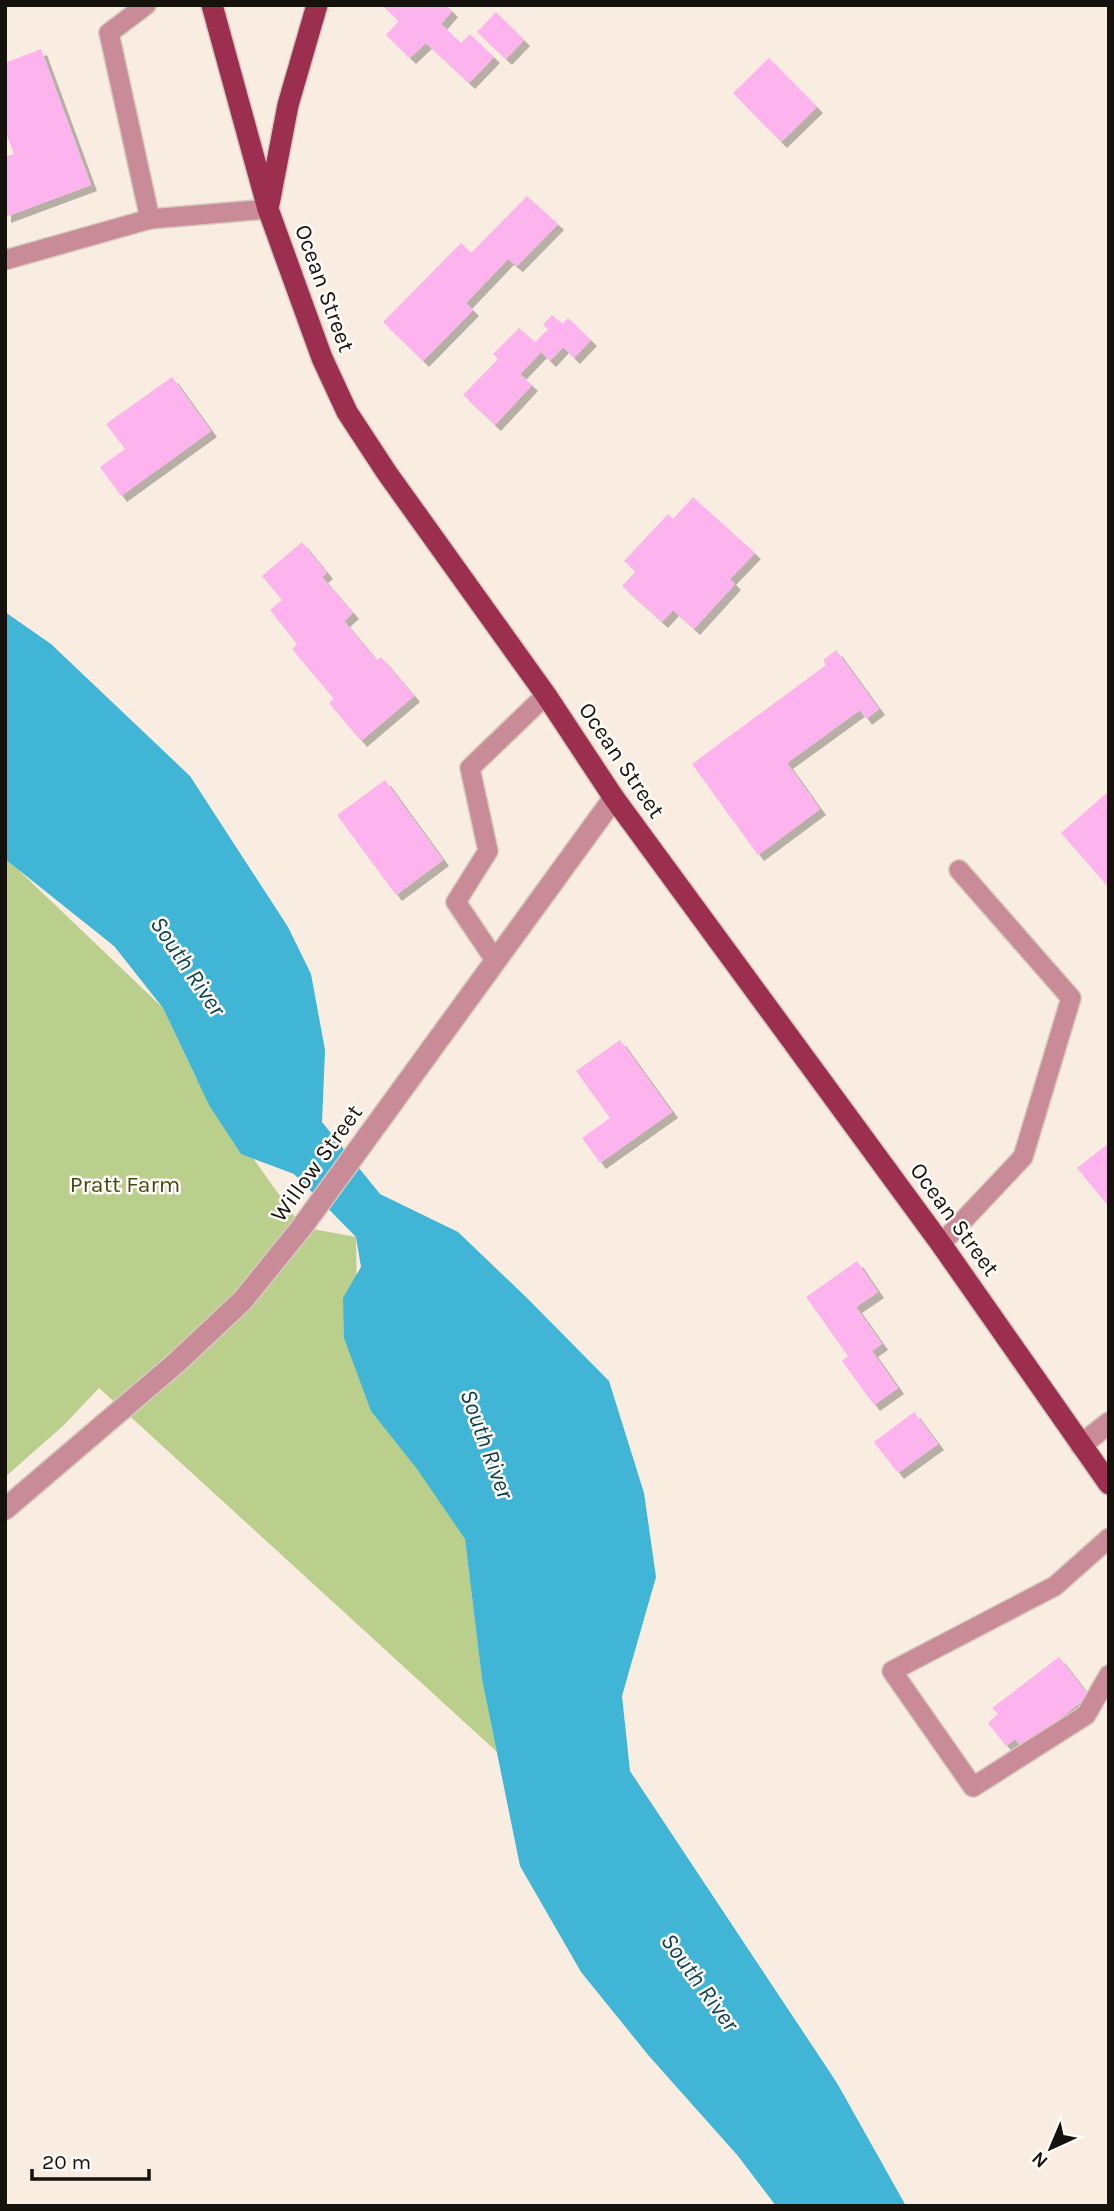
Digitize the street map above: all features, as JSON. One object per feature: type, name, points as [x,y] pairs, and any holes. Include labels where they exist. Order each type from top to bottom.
[{"type":"main road","name":"Ocean Street","points":[[212,5],[268,209],[322,358],[347,412],[387,473],[546,695],[614,798],[941,1244],[1109,1484]]},
{"type":"main road","points":[[268,209],[288,105],[317,5]]},
{"type":"street","name":"Willow Street","points":[[5,1509],[176,1363],[243,1300],[302,1227],[614,798]]},
{"type":"street","points":[[1081,1445],[1109,1423]]},
{"type":"lane","points":[[146,5],[109,33],[150,219]]},
{"type":"lane","points":[[5,260],[150,219],[268,209]]},
{"type":"lane","points":[[495,960],[456,902],[488,851],[470,768],[546,695]]},
{"type":"lane","points":[[941,1244],[1023,1157],[1071,998],[959,870]]},
{"type":"lane","points":[[1109,1538],[1055,1586],[892,1671],[973,1787],[1086,1715],[1109,1675]]},
{"type":"green space","name":"Pratt Farm","points":[[5,857],[163,1008],[196,1078],[302,1227],[356,1237],[358,1375],[465,1539],[482,1678],[497,1752],[99,1388],[63,1426],[5,1477]]},
{"type":"water","name":"South River","points":[[5,612],[51,644],[190,776],[288,927],[311,974],[325,1050],[322,1122],[380,1194],[458,1232],[609,1381],[644,1493],[656,1577],[622,1696],[630,1771],[837,2083],[906,2206],[776,2206],[738,2156],[649,2056],[581,1972],[520,1866],[482,1679],[465,1539],[417,1469],[371,1411],[344,1338],[343,1298],[361,1267],[356,1237],[294,1174],[241,1154],[209,1105],[163,1008],[114,946],[5,859]]},
{"type":"building","points":[[382,5],[446,5],[452,11],[441,24],[461,43],[470,34],[494,57],[469,83],[426,43],[410,58],[386,35],[399,21]]},
{"type":"building","points":[[496,12],[524,40],[506,59],[477,32]]},
{"type":"building","points":[[41,49],[91,185],[5,217],[5,157],[14,154],[5,131],[5,63]]},
{"type":"building","points":[[769,58],[817,107],[781,142],[733,93]]},
{"type":"building","points":[[527,196],[558,224],[517,266],[508,259],[466,303],[473,310],[423,361],[383,322],[461,243],[471,253]]},
{"type":"building","points":[[552,315],[563,324],[568,318],[591,340],[574,358],[563,347],[550,361],[541,352],[520,374],[532,385],[495,425],[463,395],[498,359],[493,354],[519,328],[535,342],[548,329],[543,325]]},
{"type":"building","points":[[172,377],[211,431],[121,496],[100,467],[125,449],[106,424]]},
{"type":"building","points":[[693,497],[755,553],[730,579],[735,584],[694,629],[673,610],[662,622],[622,586],[636,571],[624,561],[668,514],[673,519]]},
{"type":"building","points":[[302,542],[327,573],[322,577],[353,613],[344,621],[377,661],[381,657],[414,696],[361,741],[329,703],[334,699],[292,649],[297,644],[270,610],[282,600],[262,576]]},
{"type":"building","points":[[836,650],[879,709],[866,719],[860,710],[787,763],[820,809],[758,855],[692,764],[826,665],[823,660]]},
{"type":"building","points":[[385,780],[443,860],[396,895],[337,815]]},
{"type":"building","points":[[1109,791],[1109,888],[1061,833]]},
{"type":"building","points":[[620,1040],[672,1112],[600,1163],[582,1138],[610,1118],[576,1071]]},
{"type":"building","points":[[1109,1143],[1109,1207],[1077,1168]]},
{"type":"building","points":[[857,1261],[878,1292],[856,1307],[882,1344],[872,1351],[898,1388],[874,1405],[842,1361],[848,1356],[806,1297]]},
{"type":"building","points":[[914,1412],[938,1444],[898,1473],[874,1442]]},
{"type":"building","points":[[1059,1657],[1089,1696],[1022,1747],[1015,1739],[1006,1746],[988,1723],[998,1714],[992,1708]]}]
